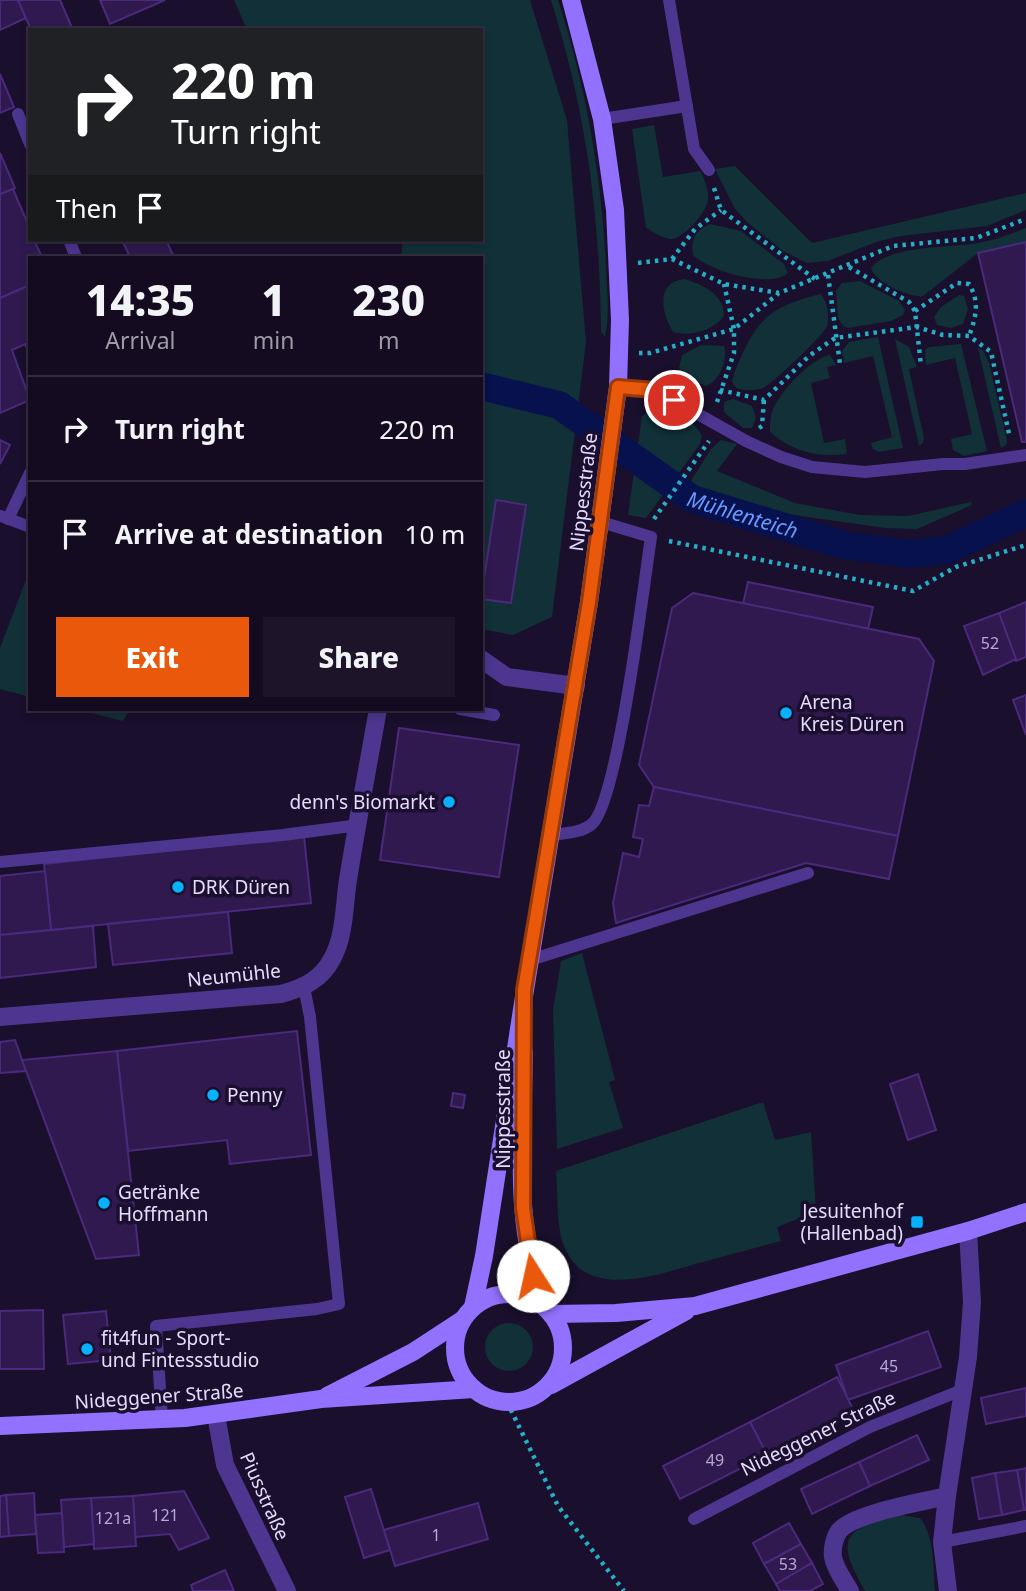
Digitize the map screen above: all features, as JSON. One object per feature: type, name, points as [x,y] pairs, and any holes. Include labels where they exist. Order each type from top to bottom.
[{"type":"street","name":"Nippesstraße","points":[[468,1314],[486,1244],[524,990],[576,686],[618,387],[619,265],[615,211],[602,119],[571,0]]},
{"type":"street","points":[[483,660],[507,677],[576,686]]},
{"type":"street","name":"Neumühle","points":[[0,1017],[281,993],[304,987],[320,976],[333,958],[342,928],[377,711]]},
{"type":"street","name":"Nippesstraße","points":[[524,990],[523,1208],[533,1276],[549,1312]]},
{"type":"street","points":[[549,1312],[616,1313],[695,1306],[968,1231],[1026,1212]]},
{"type":"street","points":[[948,1591],[943,1542],[972,1302],[968,1231]]},
{"type":"street","points":[[545,1388],[558,1372],[563,1352],[561,1332],[549,1312],[530,1298],[510,1293],[491,1297],[468,1314],[454,1344],[459,1369],[474,1389],[489,1399],[507,1402],[527,1399],[695,1306]]},
{"type":"street","name":"Nideggener Straße","points":[[321,1399],[414,1352],[468,1314]]},
{"type":"street","name":"Nideggener Straße","points":[[0,1426],[162,1420],[216,1415],[321,1399],[474,1389]]},
{"type":"street","name":"Piusstraße","points":[[216,1415],[225,1465],[287,1591]]},
{"type":"street","points":[[850,1591],[835,1565],[834,1542],[839,1531],[864,1516],[947,1496]]},
{"type":"lane","points":[[669,0],[694,149],[709,170]]},
{"type":"lane","points":[[602,119],[687,106]]},
{"type":"lane","points":[[18,114],[28,139]]},
{"type":"lane","points":[[618,387],[655,390],[781,457],[813,467],[864,472],[965,464],[1020,456]]},
{"type":"lane","points":[[28,476],[4,518],[28,526]]},
{"type":"lane","points":[[551,835],[576,832],[592,823],[601,811],[614,763],[651,537],[601,522]]},
{"type":"lane","points":[[471,711],[494,715]]},
{"type":"lane","points":[[0,862],[283,835],[359,825]]},
{"type":"lane","points":[[530,960],[808,873]]},
{"type":"lane","points":[[162,1420],[156,1326],[317,1309],[339,1304],[310,1017],[304,987]]},
{"type":"lane","name":"Nideggener Straße","points":[[694,1519],[870,1427],[962,1390]]},
{"type":"lane","points":[[943,1542],[1026,1526]]},
{"type":"path","points":[[672,259],[695,229],[721,210],[815,279]]},
{"type":"path","points":[[620,352],[650,353],[734,329],[779,293],[893,246],[976,238],[1026,219]]},
{"type":"path","points":[[619,265],[672,259],[724,284],[779,293]]},
{"type":"path","points":[[848,266],[909,302],[915,311],[921,366]]},
{"type":"path","points":[[828,275],[840,364]]},
{"type":"path","points":[[915,311],[957,283],[969,284],[976,296],[975,319],[969,336]]},
{"type":"path","points":[[712,422],[720,390],[734,354],[734,329],[724,284]]},
{"type":"path","points":[[720,390],[764,400],[809,356],[835,338],[917,327],[943,335],[969,336],[991,352],[1020,456]]},
{"type":"path","points":[[654,517],[695,462]]},
{"type":"path","points":[[651,537],[913,591],[956,567],[1026,545]]},
{"type":"path","points":[[507,1402],[558,1506],[624,1591]]},
{"type":"green space","points":[[234,0],[530,0],[567,120],[586,342],[552,617],[513,635],[483,629],[483,256],[401,256],[403,242],[483,242],[483,28],[246,28]]},
{"type":"green space","points":[[551,0],[558,0],[568,33],[591,132],[604,234],[607,294],[605,337],[601,332],[598,247],[589,164],[573,83]]},
{"type":"green space","points":[[654,125],[663,177],[701,171],[708,192],[707,204],[700,217],[683,234],[672,239],[661,237],[646,228],[632,129]]},
{"type":"green space","points":[[735,166],[812,243],[1026,193],[1026,210],[987,226],[901,236],[876,242],[828,261],[807,263],[783,251],[735,209],[715,169]]},
{"type":"green space","points":[[710,224],[741,231],[784,264],[788,273],[768,279],[754,279],[725,272],[701,261],[693,255],[693,240],[697,232]]},
{"type":"green space","points":[[1026,228],[1026,242],[978,253],[923,296],[893,288],[879,279],[871,268],[893,254],[983,242]]},
{"type":"green space","points":[[685,279],[699,284],[720,302],[724,316],[714,326],[694,333],[673,332],[663,299],[669,286],[675,281]]},
{"type":"green space","points":[[860,281],[899,301],[905,310],[903,315],[891,321],[848,328],[843,326],[838,318],[836,291],[842,283]]},
{"type":"green space","points":[[821,294],[826,305],[828,322],[817,339],[763,388],[736,388],[732,381],[741,356],[764,320],[787,305]]},
{"type":"green space","points":[[959,295],[964,296],[968,309],[963,324],[951,328],[937,325],[934,317],[941,307]]},
{"type":"green space","points":[[878,337],[903,448],[879,452],[873,449],[871,443],[892,437],[873,356],[844,363],[842,351],[849,342]]},
{"type":"green space","points":[[895,339],[909,347],[917,367],[909,369],[924,438],[919,446]]},
{"type":"green space","points":[[961,344],[987,451],[964,456],[953,450],[951,439],[972,434],[955,358],[926,365],[925,350],[929,347]]},
{"type":"green space","points":[[701,345],[724,346],[725,351],[719,374],[706,386],[688,379],[679,368],[682,355]]},
{"type":"green space","points":[[978,348],[983,351],[989,363],[1007,441],[1001,448]]},
{"type":"green space","points":[[830,355],[836,365],[827,367],[830,378],[811,383],[824,443],[845,439],[847,454],[806,452],[778,439],[770,432],[772,412],[782,394],[805,369]]},
{"type":"green space","points":[[733,399],[752,406],[756,418],[752,428],[743,428],[724,412],[724,402]]},
{"type":"green space","points":[[666,409],[682,416],[699,430],[702,436],[700,444],[646,518],[628,515],[642,416],[651,411]]},
{"type":"green space","points":[[721,440],[737,444],[717,471],[795,503],[860,515],[908,516],[971,502],[972,505],[917,529],[885,528],[765,511],[711,498],[689,484],[711,449]]},
{"type":"green space","points":[[28,574],[28,696],[0,689],[0,648]]},
{"type":"green space","points":[[83,711],[129,711],[123,721]]},
{"type":"green space","points":[[582,953],[615,1080],[609,1082],[623,1128],[557,1149],[553,1010],[561,961]]},
{"type":"green space","points":[[763,1102],[775,1140],[811,1132],[816,1212],[777,1227],[781,1241],[647,1277],[607,1279],[589,1274],[575,1264],[561,1238],[556,1171]]},
{"type":"green space","points":[[509,1323],[526,1330],[533,1347],[526,1364],[509,1371],[492,1364],[485,1347],[492,1330]]},
{"type":"green space","points":[[901,1515],[920,1518],[925,1526],[932,1553],[935,1591],[865,1591],[849,1558],[847,1547],[850,1538],[867,1525]]},
{"type":"building","points":[[0,0],[18,0],[26,18],[0,30]]},
{"type":"building","points":[[18,0],[60,0],[72,28],[30,28]]},
{"type":"building","points":[[100,0],[165,0],[110,24]]},
{"type":"building","points":[[0,74],[14,107],[0,113]]},
{"type":"building","points":[[0,153],[15,188],[0,194]]},
{"type":"building","points":[[13,189],[28,224],[28,242],[35,242],[42,256],[28,256],[28,286],[0,298],[0,194]]},
{"type":"building","points":[[123,242],[167,242],[174,256],[130,256]]},
{"type":"building","points":[[1026,242],[1026,442],[1022,442],[978,253]]},
{"type":"building","points":[[28,286],[28,350],[25,344],[12,350],[28,401],[0,413],[0,298]]},
{"type":"building","points":[[0,440],[10,445],[0,464]]},
{"type":"building","points":[[496,500],[526,505],[511,603],[483,599]]},
{"type":"building","points":[[748,582],[873,607],[868,629],[743,604]]},
{"type":"building","name":"Arena Kreis Düren","points":[[693,593],[919,639],[934,661],[898,836],[654,787],[639,765],[672,608]]},
{"type":"building","points":[[1026,602],[1026,657],[1016,661],[999,613]]},
{"type":"building","points":[[999,613],[1016,659],[983,675],[964,626]]},
{"type":"building","points":[[1026,695],[1026,735],[1013,700]]},
{"type":"building","name":"denn's Biomarkt","points":[[399,728],[519,745],[499,877],[380,860]]},
{"type":"building","points":[[654,787],[898,836],[889,879],[806,863],[616,923],[613,903],[623,853],[639,857],[643,839],[633,837],[639,805],[649,806]]},
{"type":"building","name":"DRK Düren","points":[[304,836],[311,903],[51,930],[44,864]]},
{"type":"building","points":[[45,871],[51,930],[0,935],[0,876]]},
{"type":"building","points":[[228,912],[232,953],[113,965],[108,924]]},
{"type":"building","points":[[93,926],[96,967],[0,978],[0,935]]},
{"type":"building","name":"Penny","points":[[297,1031],[311,1155],[230,1164],[227,1140],[128,1151],[117,1051]]},
{"type":"building","points":[[15,1040],[26,1071],[0,1073],[0,1042]]},
{"type":"building","name":"Getränke Hoffmann","points":[[117,1051],[139,1255],[96,1259],[22,1060]]},
{"type":"building","points":[[918,1074],[936,1130],[908,1140],[890,1084]]},
{"type":"building","points":[[453,1093],[465,1095],[463,1108],[451,1106]]},
{"type":"building","points":[[43,1310],[44,1369],[0,1369],[0,1311]]},
{"type":"building","points":[[106,1311],[111,1360],[68,1364],[63,1315]]},
{"type":"building","points":[[928,1331],[941,1367],[848,1400],[836,1365]]},
{"type":"building","points":[[837,1377],[854,1411],[767,1455],[750,1422]]},
{"type":"building","points":[[1026,1388],[1026,1416],[986,1424],[981,1398]]},
{"type":"building","points":[[750,1422],[767,1455],[680,1499],[663,1466]]},
{"type":"building","points":[[917,1435],[929,1460],[870,1486],[859,1462]]},
{"type":"building","points":[[859,1462],[870,1486],[812,1514],[801,1489]]},
{"type":"building","points":[[1026,1468],[1026,1510],[1024,1510],[1017,1470]]},
{"type":"building","points":[[1017,1470],[1024,1510],[1002,1515],[995,1473]]},
{"type":"building","points":[[995,1473],[1002,1515],[979,1519],[972,1478]]},
{"type":"building","points":[[371,1489],[390,1550],[364,1558],[345,1497]]},
{"type":"building","points":[[184,1491],[209,1538],[179,1550],[170,1534],[135,1537],[133,1496]]},
{"type":"building","points":[[34,1493],[36,1534],[9,1536],[6,1495]]},
{"type":"building","points":[[6,1495],[9,1536],[0,1537],[0,1496]]},
{"type":"building","points":[[133,1496],[136,1546],[94,1549],[91,1498]]},
{"type":"building","points":[[91,1498],[94,1544],[64,1547],[61,1500]]},
{"type":"building","points":[[478,1503],[488,1539],[395,1566],[384,1530]]},
{"type":"building","points":[[62,1513],[64,1552],[38,1553],[35,1515]]},
{"type":"building","points":[[789,1523],[801,1544],[764,1564],[753,1543]]},
{"type":"building","points":[[801,1544],[812,1563],[776,1584],[764,1564]]},
{"type":"building","points":[[812,1563],[823,1584],[810,1591],[780,1591],[776,1584]]},
{"type":"building","points":[[225,1570],[234,1591],[193,1591],[191,1585]]},
{"type":"waterway","name":"Mühlenteich","points":[[483,386],[559,405],[692,499],[844,545],[909,554],[947,550],[1026,513]]},
{"type":"place","name":"Arena Kreis Düren","points":[[786,713]]},
{"type":"place","name":"denn's Biomarkt","points":[[449,802]]},
{"type":"place","name":"DRK Düren","points":[[178,887]]},
{"type":"place","name":"Penny","points":[[213,1095]]},
{"type":"place","name":"Getränke Hoffmann","points":[[104,1203]]},
{"type":"place","name":"Jesuitenhof (Hallenbad)","points":[[917,1222]]},
{"type":"place","name":"fit4fun - Sport- und Fintessstudio","points":[[87,1349]]},
{"type":"route","points":[[533,1276],[523,1208],[524,990],[589,602],[618,387],[655,390],[674,400]]}]
